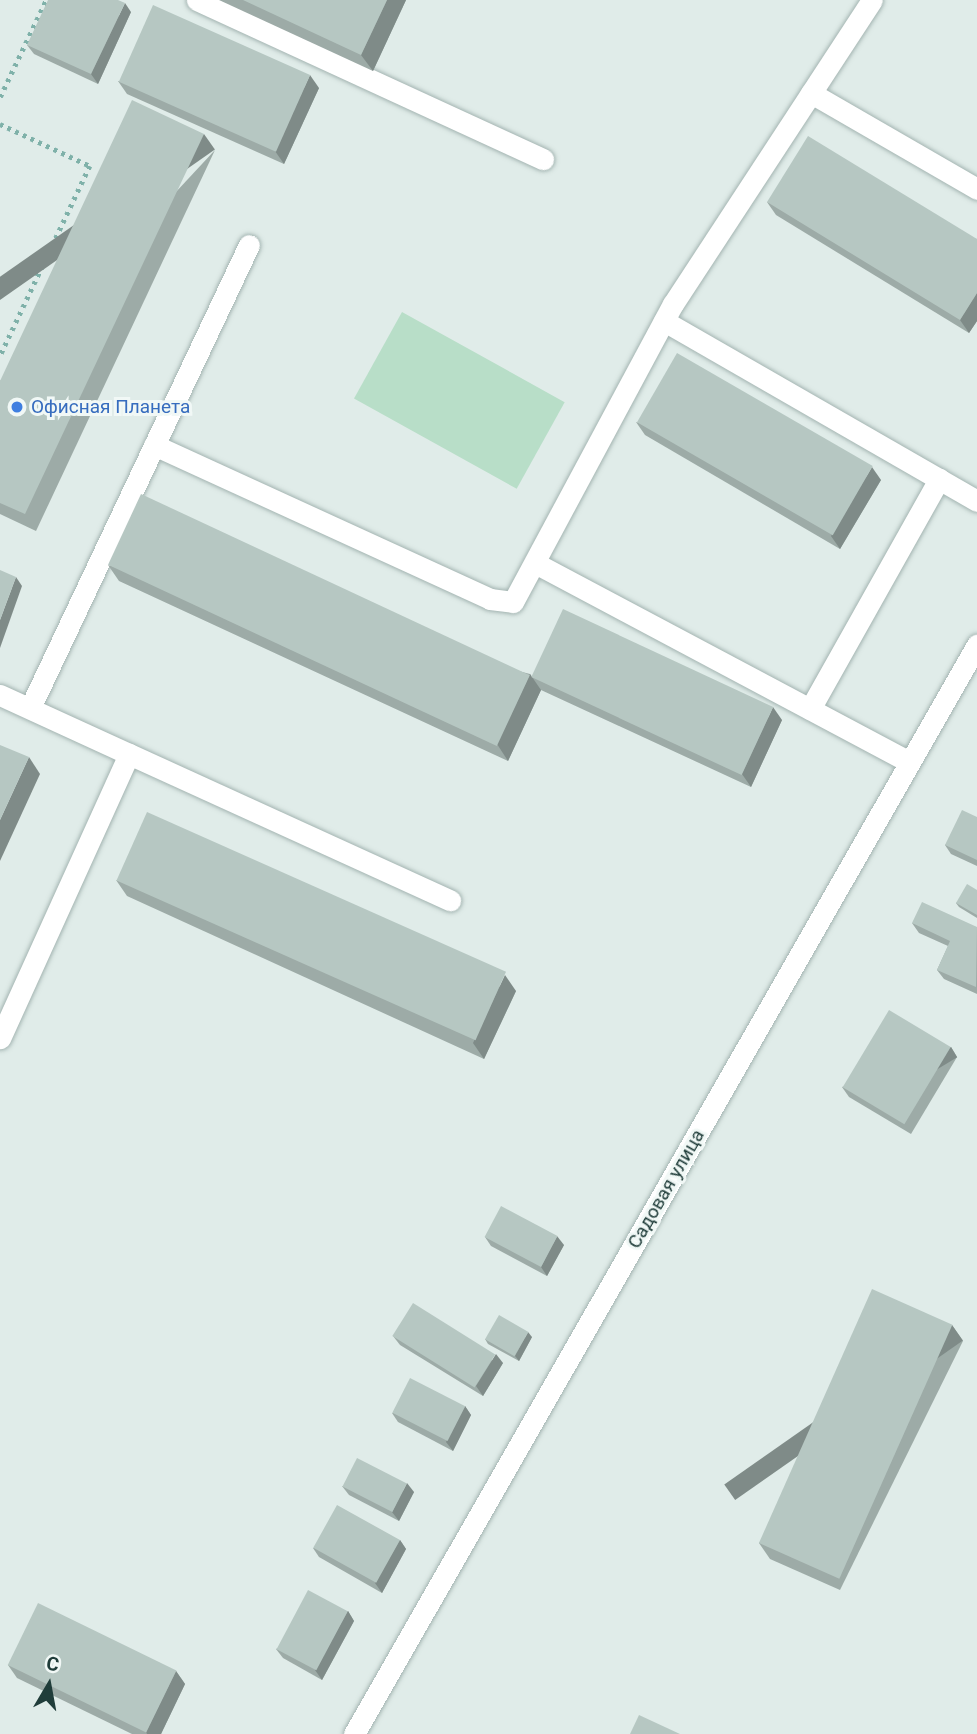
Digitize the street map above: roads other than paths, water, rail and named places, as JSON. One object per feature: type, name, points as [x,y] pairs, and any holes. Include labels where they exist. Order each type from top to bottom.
[{"type":"street","points":[[197,0],[543,159]]},
{"type":"street","points":[[154,445],[490,599],[513,602],[537,564],[664,321],[872,0]]},
{"type":"street","points":[[811,93],[977,189]]},
{"type":"street","points":[[30,708],[249,245]]},
{"type":"street","points":[[664,321],[977,501]]},
{"type":"street","points":[[810,709],[939,479]]},
{"type":"street","points":[[537,564],[910,762]]},
{"type":"street","name":"Садовая улица","points":[[354,1734],[977,645]]},
{"type":"street","points":[[0,695],[450,900]]},
{"type":"street","points":[[0,1038],[129,754]]},
{"type":"place","name":"Офисная Планета","points":[[17,407]]}]
